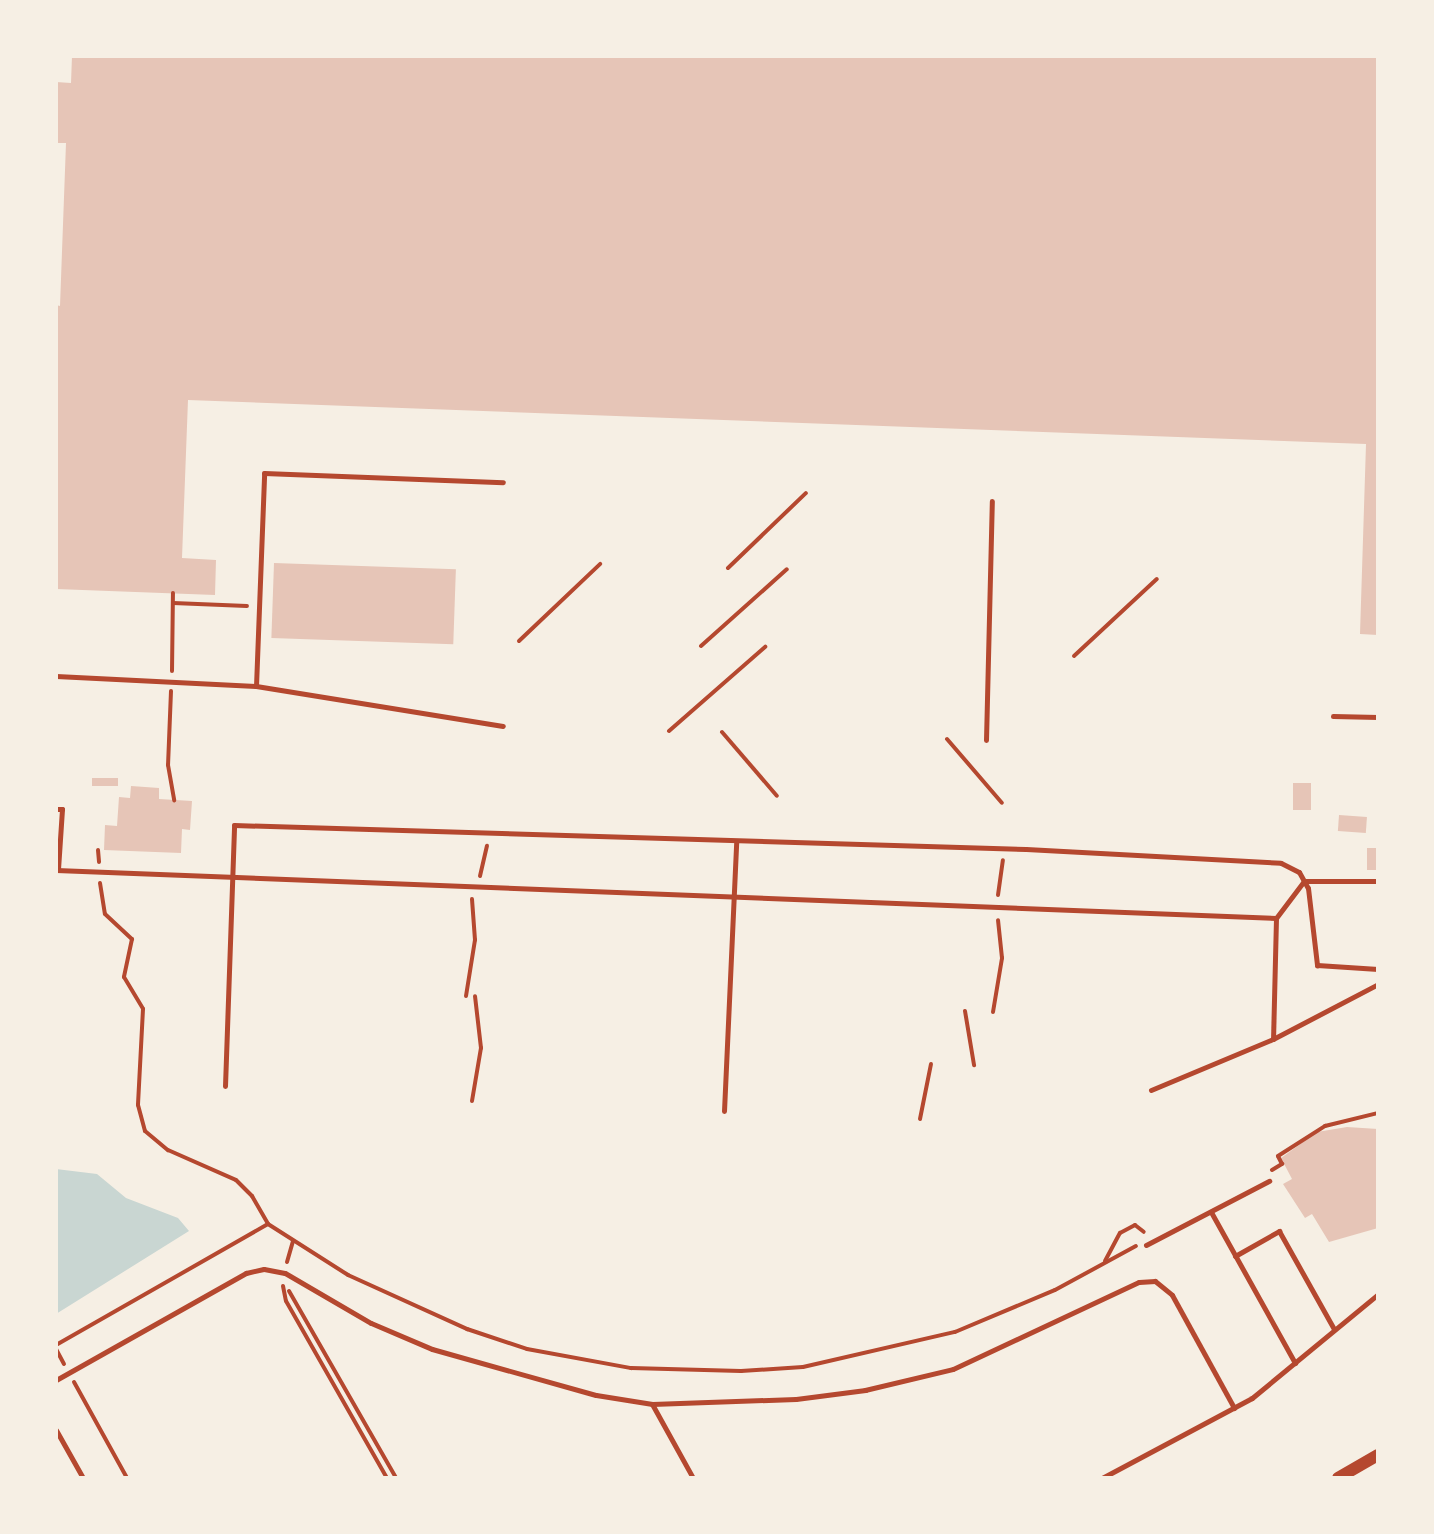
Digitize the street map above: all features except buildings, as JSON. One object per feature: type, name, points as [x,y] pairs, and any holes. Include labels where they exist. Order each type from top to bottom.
[{"type":"main road","points":[[1338,1478],[1378,1455]]},
{"type":"lane","points":[[256,686],[264,473],[503,482]]},
{"type":"lane","points":[[986,740],[992,501]]},
{"type":"lane","points":[[56,676],[256,686],[503,726]]},
{"type":"lane","points":[[1333,716],[1378,717]]},
{"type":"lane","points":[[59,809],[57,870],[1276,918]]},
{"type":"lane","points":[[225,1086],[234,825],[1005,848],[1281,863],[1299,872],[1304,881],[1317,965],[1378,969]]},
{"type":"lane","points":[[724,1111],[736,842]]},
{"type":"lane","points":[[1304,881],[1378,881]]},
{"type":"lane","points":[[1273,1039],[1276,918],[1304,881]]},
{"type":"lane","points":[[1151,1090],[1273,1039],[1378,984]]},
{"type":"lane","points":[[1146,1245],[1269,1181]]},
{"type":"lane","points":[[1211,1212],[1295,1363]]},
{"type":"lane","points":[[1235,1256],[1279,1231],[1334,1329]]},
{"type":"lane","points":[[56,1380],[246,1273],[264,1269],[285,1273],[371,1323],[432,1349],[596,1395],[652,1404],[796,1399],[880,1387],[953,1369],[1139,1282],[1155,1281],[1172,1295],[1234,1408]]},
{"type":"lane","points":[[1102,1478],[1234,1408],[1295,1363],[1378,1294]]},
{"type":"lane","points":[[652,1404],[693,1478]]},
{"type":"lane","points":[[56,1430],[83,1478]]},
{"type":"path","points":[[728,568],[806,493]]},
{"type":"path","points":[[519,641],[600,564]]},
{"type":"path","points":[[701,646],[787,569]]},
{"type":"path","points":[[1074,656],[1157,579]]},
{"type":"path","points":[[173,593],[168,765],[174,800]]},
{"type":"path","points":[[173,603],[259,607]]},
{"type":"path","points":[[669,731],[765,647]]},
{"type":"path","points":[[722,732],[777,796]]},
{"type":"path","points":[[947,739],[1002,803]]},
{"type":"path","points":[[466,996],[475,940],[475,886],[490,833]]},
{"type":"path","points":[[993,1012],[1002,958],[996,907],[1005,848]]},
{"type":"path","points":[[98,850],[105,914],[132,939],[124,977],[143,1009],[138,1105],[145,1131],[168,1150],[245,1187],[268,1224],[293,1241],[409,1306],[527,1349],[631,1368],[709,1371],[803,1367],[922,1342],[1023,1305],[1146,1245]]},
{"type":"path","points":[[472,1101],[481,1048],[475,996]]},
{"type":"path","points":[[965,1011],[974,1065]]},
{"type":"path","points":[[920,1119],[931,1064]]},
{"type":"path","points":[[127,1478],[56,1347],[268,1224]]},
{"type":"path","points":[[293,1241],[283,1286],[286,1301],[387,1478]]},
{"type":"path","points":[[283,1286],[396,1478]]},
{"type":"shaded area","points":[[56,1169],[97,1174],[126,1198],[178,1218],[189,1231],[56,1314]]}]
